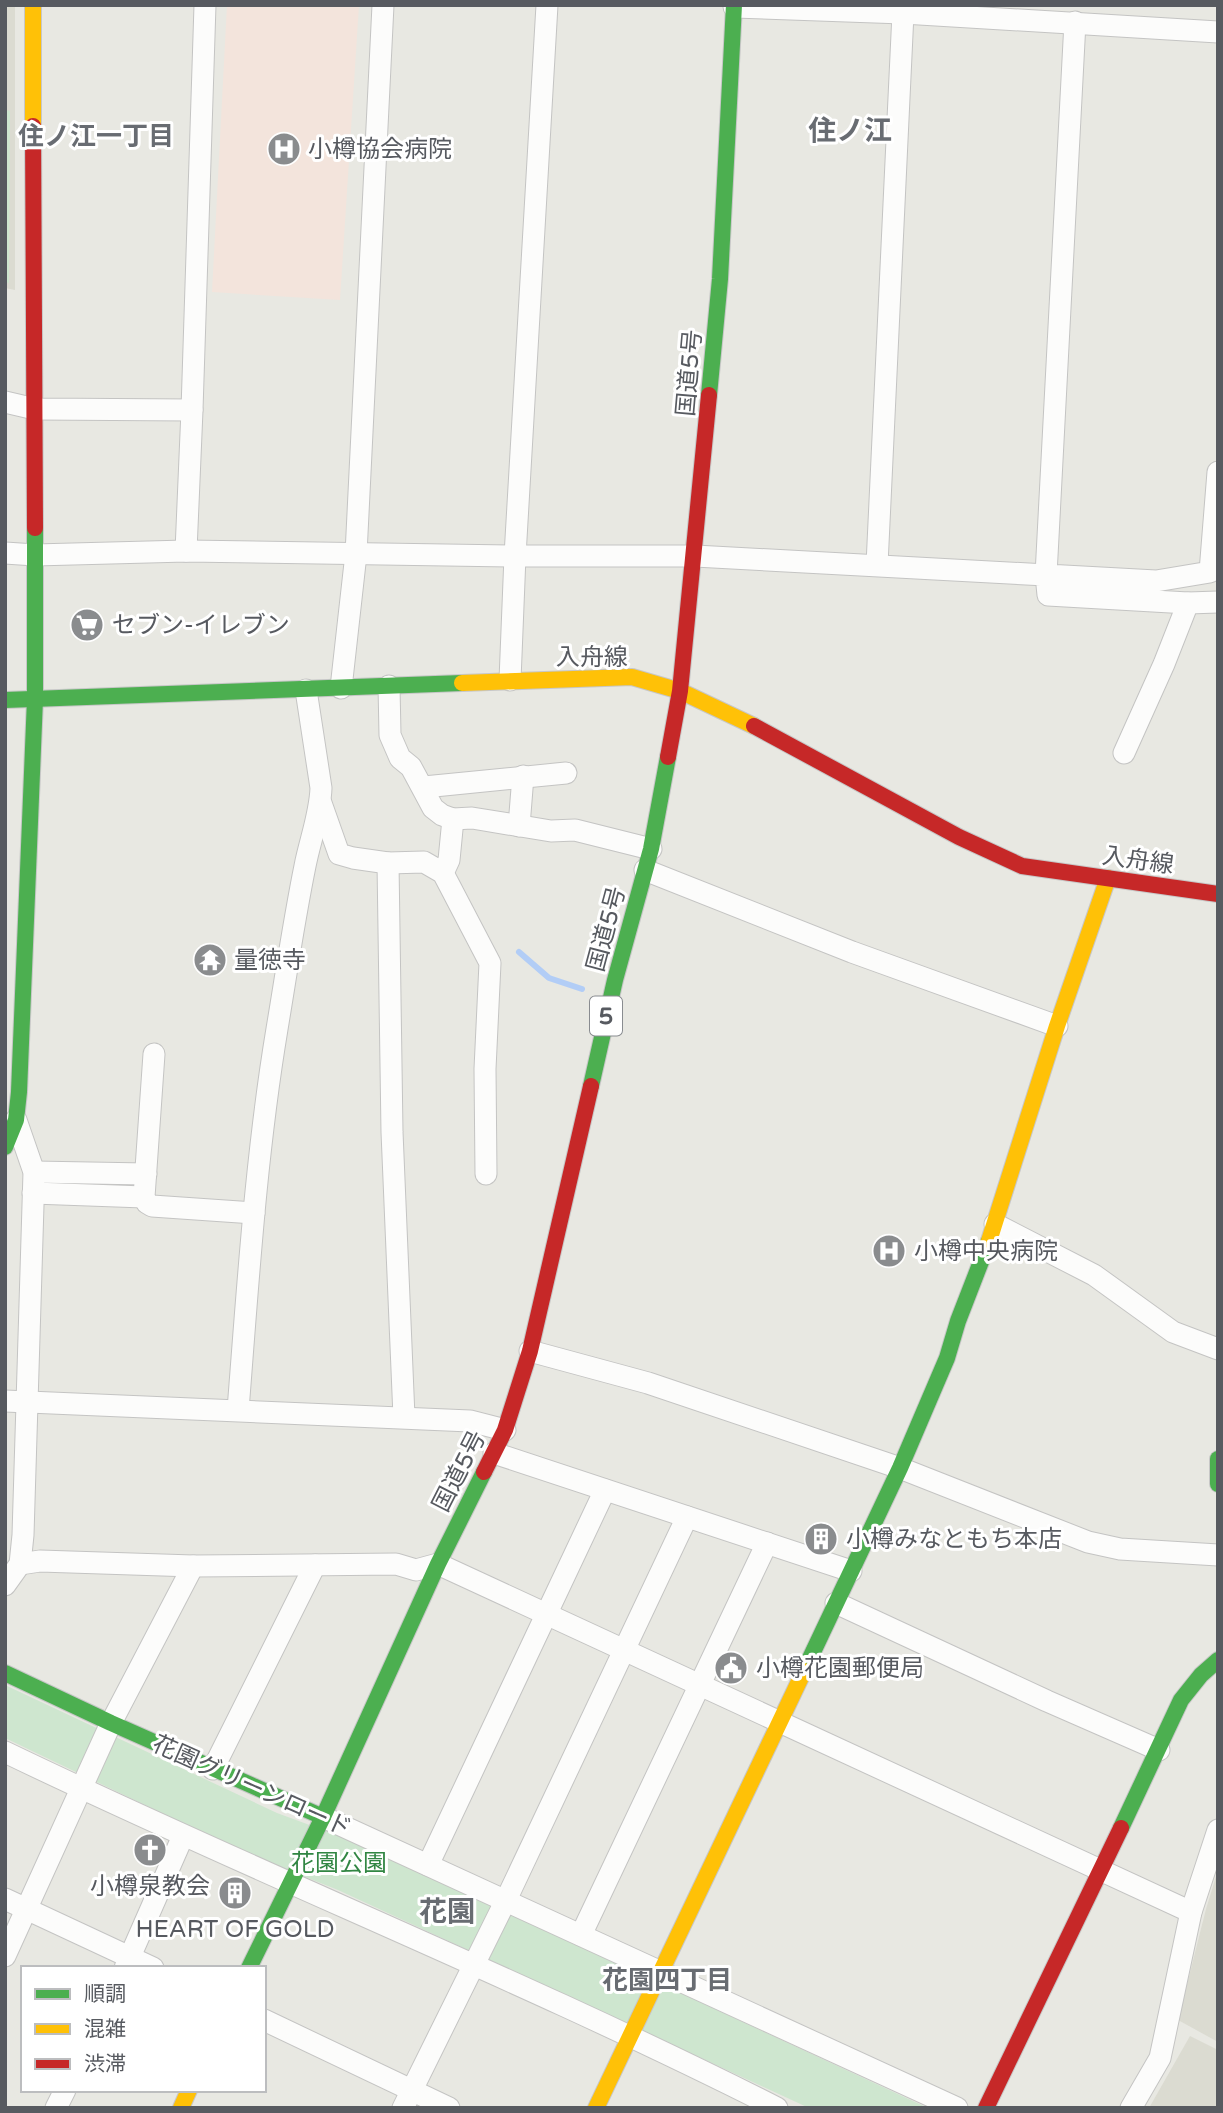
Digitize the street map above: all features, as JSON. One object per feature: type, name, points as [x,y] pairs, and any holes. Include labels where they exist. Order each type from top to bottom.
[{"type":"main road","points":[[5,1147],[16,1120],[13,1071],[36,699],[33,5]]},
{"type":"main road","name":"国道5号","points":[[249,1966],[323,1817],[438,1564],[505,1430],[530,1351],[609,1005],[648,859],[680,691],[720,279],[734,6]]},
{"type":"main road","name":"入舟線","points":[[5,700],[632,677],[680,691],[729,713],[959,838],[1023,866],[1218,894]]},
{"type":"main road","points":[[596,2108],[900,1468],[947,1358],[958,1321],[995,1224],[1057,1026],[1108,878]]},
{"type":"main road","points":[[1218,1459],[1218,1484]]},
{"type":"main road","points":[[986,2108],[1181,1700],[1200,1675],[1218,1660]]},
{"type":"main road","name":"花園グリーンロード","points":[[5,1673],[323,1817]]},
{"type":"main road","points":[[181,2108],[188,2092]]},
{"type":"street","points":[[186,551],[205,5]]},
{"type":"street","points":[[341,688],[356,554],[383,5]]},
{"type":"street","points":[[510,680],[547,5]]},
{"type":"street","points":[[734,6],[1075,22],[1218,32]]},
{"type":"street","points":[[877,565],[903,13]]},
{"type":"street","points":[[1075,22],[1045,575],[1048,595],[1188,603],[1218,602]]},
{"type":"street","points":[[5,401],[35,409],[192,410]]},
{"type":"street","points":[[5,553],[35,555],[186,551],[695,556],[1156,580],[1210,572],[1218,472]]},
{"type":"street","points":[[1124,753],[1188,603]]},
{"type":"street","points":[[389,686],[390,736],[400,758],[411,766],[433,808],[453,819],[472,818],[551,831],[575,830],[648,859],[852,951],[1057,1026]]},
{"type":"street","points":[[238,1410],[254,1213],[276,1032],[305,865],[321,803],[306,690]]},
{"type":"street","points":[[424,787],[566,773]]},
{"type":"street","points":[[519,826],[523,776]]},
{"type":"street","points":[[321,803],[339,854],[388,863],[424,862],[443,873],[490,963],[485,1069],[486,1174]]},
{"type":"street","points":[[443,873],[449,860],[453,819]]},
{"type":"street","points":[[388,863],[392,1132],[404,1417]]},
{"type":"street","points":[[154,1054],[146,1174],[147,1203],[152,1206],[254,1213]]},
{"type":"street","points":[[5,1585],[15,1558],[26,1454],[33,1182],[16,1120]]},
{"type":"street","points":[[33,1182],[146,1174]]},
{"type":"street","points":[[33,1182],[145,1196]]},
{"type":"street","points":[[995,1224],[1094,1275],[1173,1332],[1218,1349]]},
{"type":"street","points":[[530,1351],[648,1383],[900,1468],[1088,1542],[1120,1549],[1218,1555]]},
{"type":"street","points":[[5,1401],[404,1417],[470,1421],[505,1430]]},
{"type":"street","points":[[494,1453],[851,1571]]},
{"type":"street","points":[[5,1464],[26,1454]]},
{"type":"street","points":[[428,1865],[605,1490]]},
{"type":"street","points":[[407,2099],[506,1900],[687,1517]]},
{"type":"street","points":[[581,1934],[767,1543]]},
{"type":"street","points":[[15,1558],[40,1562],[194,1566],[396,1564],[416,1570],[438,1564],[1191,1912]]},
{"type":"street","points":[[213,1769],[315,1565]]},
{"type":"street","points":[[5,1956],[111,1723],[194,1566]]},
{"type":"street","points":[[836,1603],[1159,1750]]},
{"type":"street","points":[[5,1752],[289,1884],[474,1964],[776,2108]]},
{"type":"street","name":"花園グリーンロード","points":[[323,1817],[957,2108]]},
{"type":"street","points":[[1130,2108],[1160,2058],[1191,1912],[1218,1830]]},
{"type":"street","points":[[127,1962],[183,1836]]},
{"type":"street","points":[[5,1899],[127,1962],[144,1966]]},
{"type":"street","points":[[266,2021],[407,2099],[449,2108]]},
{"type":"street","points":[[57,2108],[64,2092]]},
{"type":"shaded area","points":[[5,5],[15,5],[15,290],[5,288]]},
{"type":"shaded area","name":"小樽協会病院","points":[[227,5],[359,5],[340,300],[212,292]]},
{"type":"shaded area","points":[[1218,1870],[1218,2042],[1178,2020]]},
{"type":"shaded area","points":[[1190,2036],[1218,2050],[1218,2108],[1149,2108]]},
{"type":"green space","points":[[5,110],[10,111],[9,283],[5,282]]},
{"type":"green space","name":"花園公園","points":[[5,1685],[277,1813],[353,1841],[928,2108],[809,2108],[338,1890],[245,1853],[5,1738]]},
{"type":"waterway","points":[[519,952],[549,978],[582,989]]},
{"type":"traffic: fast","points":[[709,395],[720,279],[734,5]]},
{"type":"traffic: fast","points":[[5,1147],[16,1120],[19,1092],[35,699],[35,528]]},
{"type":"traffic: fast","points":[[5,700],[462,683]]},
{"type":"traffic: fast","points":[[591,1086],[615,980],[651,849],[668,757]]},
{"type":"traffic: fast","points":[[804,1671],[900,1468],[947,1358],[958,1321],[989,1241]]},
{"type":"traffic: fast","points":[[1218,1459],[1218,1484]]},
{"type":"traffic: fast","points":[[250,1966],[323,1817],[438,1564],[484,1472]]},
{"type":"traffic: fast","points":[[1121,1828],[1181,1700],[1201,1675],[1218,1660]]},
{"type":"traffic: fast","points":[[5,1673],[323,1817]]},
{"type":"traffic: slow","points":[[33,5],[33,126]]},
{"type":"traffic: slow","points":[[462,683],[632,677],[680,691],[754,726]]},
{"type":"traffic: slow","points":[[989,1241],[1057,1026],[1108,878]]},
{"type":"traffic: slow","points":[[596,2108],[804,1671]]},
{"type":"traffic: slow","points":[[181,2108],[188,2092]]},
{"type":"traffic: jam","points":[[33,126],[35,528]]},
{"type":"traffic: jam","points":[[668,757],[680,691],[709,395]]},
{"type":"traffic: jam","points":[[754,726],[959,837],[1022,866],[1218,894]]},
{"type":"traffic: jam","points":[[484,1472],[505,1430],[530,1351],[591,1086]]},
{"type":"traffic: jam","points":[[986,2108],[1121,1828]]},
{"type":"place","name":"小樽協会病院","points":[[284,149]]},
{"type":"place","name":"セブン-イレブン","points":[[87,625]]},
{"type":"place","name":"量徳寺","points":[[210,960]]},
{"type":"place","name":"小樽中央病院","points":[[889,1251]]},
{"type":"place","name":"小樽みなともち本店","points":[[821,1539]]},
{"type":"place","name":"小樽花園郵便局","points":[[731,1668]]},
{"type":"place","name":"小樽泉教会","points":[[150,1850]]},
{"type":"place","name":"HEART OF GOLD","points":[[235,1893]]},
{"type":"district","name":"住ノ江","points":[[850,130]]},
{"type":"district","name":"住ノ江一丁目","points":[[96,136]]},
{"type":"district","name":"花園","points":[[447,1911]]},
{"type":"district","name":"花園四丁目","points":[[667,1980]]}]
